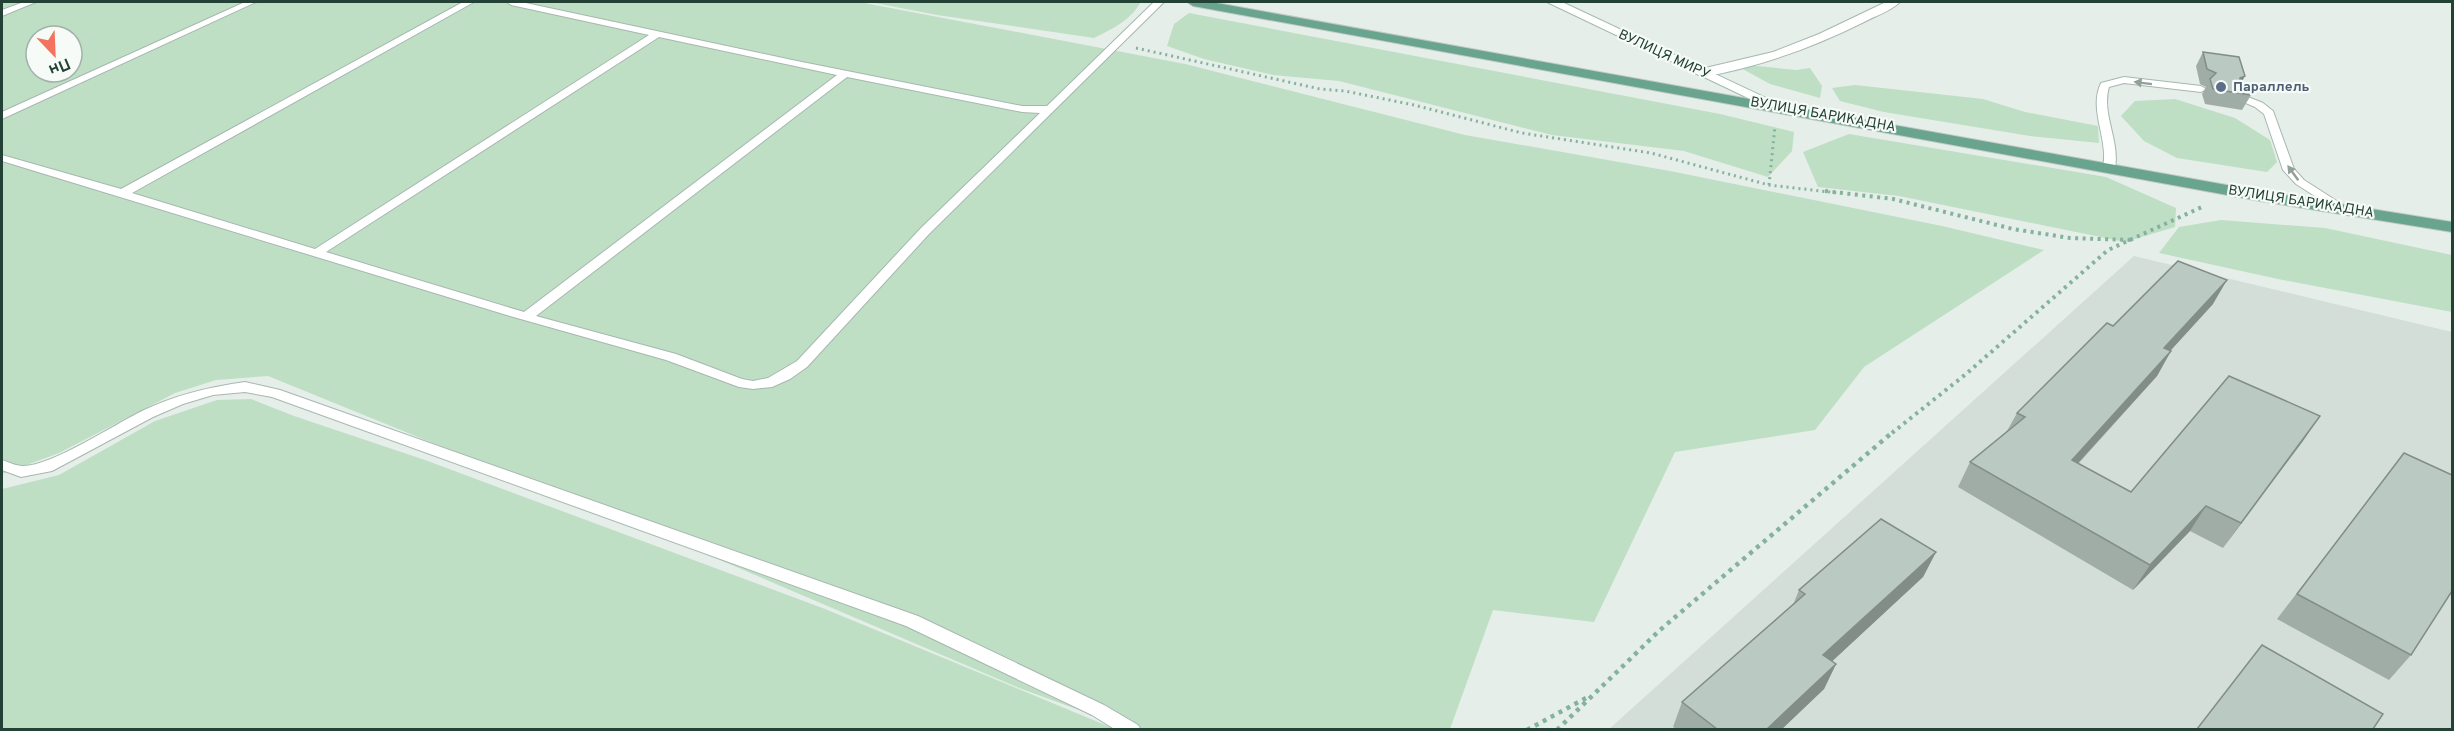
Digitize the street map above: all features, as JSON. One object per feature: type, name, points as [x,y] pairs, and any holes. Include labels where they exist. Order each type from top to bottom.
[{"type":"main road","name":"ВУЛИЦЯ БАРИКАДНА","points":[[1193,2],[1776,106],[2260,196],[2452,227]]},
{"type":"street","name":"ВУЛИЦЯ МИРУ","points":[[1553,2],[1776,106]]},
{"type":"street","points":[[1702,73],[1766,60],[1797,49],[1894,2]]},
{"type":"lane","points":[[2,13],[31,2]]},
{"type":"lane","points":[[2,116],[251,2]]},
{"type":"lane","points":[[123,193],[469,2]]},
{"type":"lane","points":[[511,2],[1022,109],[1052,108]]},
{"type":"lane","points":[[2,158],[123,193],[315,254],[698,366],[752,385],[789,376],[925,231],[1159,2]]},
{"type":"lane","points":[[315,254],[658,33]]},
{"type":"lane","points":[[526,317],[846,73]]},
{"type":"lane","points":[[2109,168],[2112,151],[2100,95],[2105,85],[2124,80],[2201,89]]},
{"type":"lane","points":[[2238,96],[2259,105],[2269,113],[2289,170],[2300,182],[2339,207]]},
{"type":"lane","points":[[2,465],[21,472],[47,467],[148,414],[178,401],[212,391],[245,387],[275,393],[912,621],[1098,710],[1132,729]]},
{"type":"path","points":[[1118,44],[1320,89],[1345,91],[1414,105],[1522,133],[1652,153],[1769,185],[1893,199],[2013,229],[2070,238],[2132,240]]},
{"type":"path","points":[[1769,185],[1776,106]]},
{"type":"path","points":[[1557,729],[1660,630],[1858,459],[1966,374],[2108,250],[2207,204]]},
{"type":"path","points":[[1527,729],[1592,695]]},
{"type":"shaded area","points":[[2134,256],[2452,332],[2452,729],[1608,730]]},
{"type":"green space","points":[[2,2],[859,2],[1185,64],[1465,135],[1670,171],[1942,226],[2044,250],[1864,367],[1815,430],[1675,452],[1594,622],[1493,610],[1450,729],[1131,729],[1019,688],[727,563],[268,376],[216,380],[175,393],[59,453],[2,474]]},
{"type":"green space","points":[[870,2],[1140,3],[1126,20],[1094,38],[937,15]]},
{"type":"green space","points":[[1189,13],[1720,114],[1794,132],[1792,151],[1768,177],[1684,151],[1552,135],[1339,81],[1273,75],[1204,59],[1167,46],[1174,24]]},
{"type":"green space","points":[[1747,65],[1796,70],[1810,68],[1822,86],[1820,98],[1770,84],[1739,67]]},
{"type":"green space","points":[[1855,85],[1983,99],[2025,112],[2098,126],[2099,143],[2030,136],[1884,112],[1840,101],[1832,88]]},
{"type":"green space","points":[[2175,99],[2235,118],[2270,140],[2277,162],[2267,172],[2177,158],[2144,141],[2121,116],[2135,101]]},
{"type":"green space","points":[[1849,134],[2106,177],[2176,208],[2175,227],[2125,242],[1899,196],[1818,187],[1803,152]]},
{"type":"green space","points":[[2221,220],[2325,228],[2452,255],[2452,312],[2278,279],[2159,253],[2179,227]]},
{"type":"green space","points":[[251,399],[294,416],[425,460],[825,609],[1115,729],[2,730],[2,489],[59,475],[155,421],[217,400]]},
{"type":"building","points":[[2203,52],[2239,57],[2245,76],[2240,78],[2240,83],[2248,88],[2251,95],[2213,89],[2210,79],[2216,73],[2207,69]]},
{"type":"building","points":[[2178,261],[2227,280],[2164,348],[2171,351],[2072,460],[2131,492],[2229,376],[2320,416],[2241,523],[2206,506],[2150,565],[1970,462],[2025,417],[2017,413],[2107,323],[2113,326]]},
{"type":"building","points":[[2404,453],[2452,475],[2452,591],[2411,655],[2297,594]]},
{"type":"building","points":[[1881,519],[1936,552],[1823,655],[1836,664],[1767,729],[1717,729],[1682,702],[1805,594],[1799,590]]},
{"type":"building","points":[[2262,645],[2383,714],[2373,729],[2197,729]]},
{"type":"place","name":"Параллель","points":[[2221,87]]}]
